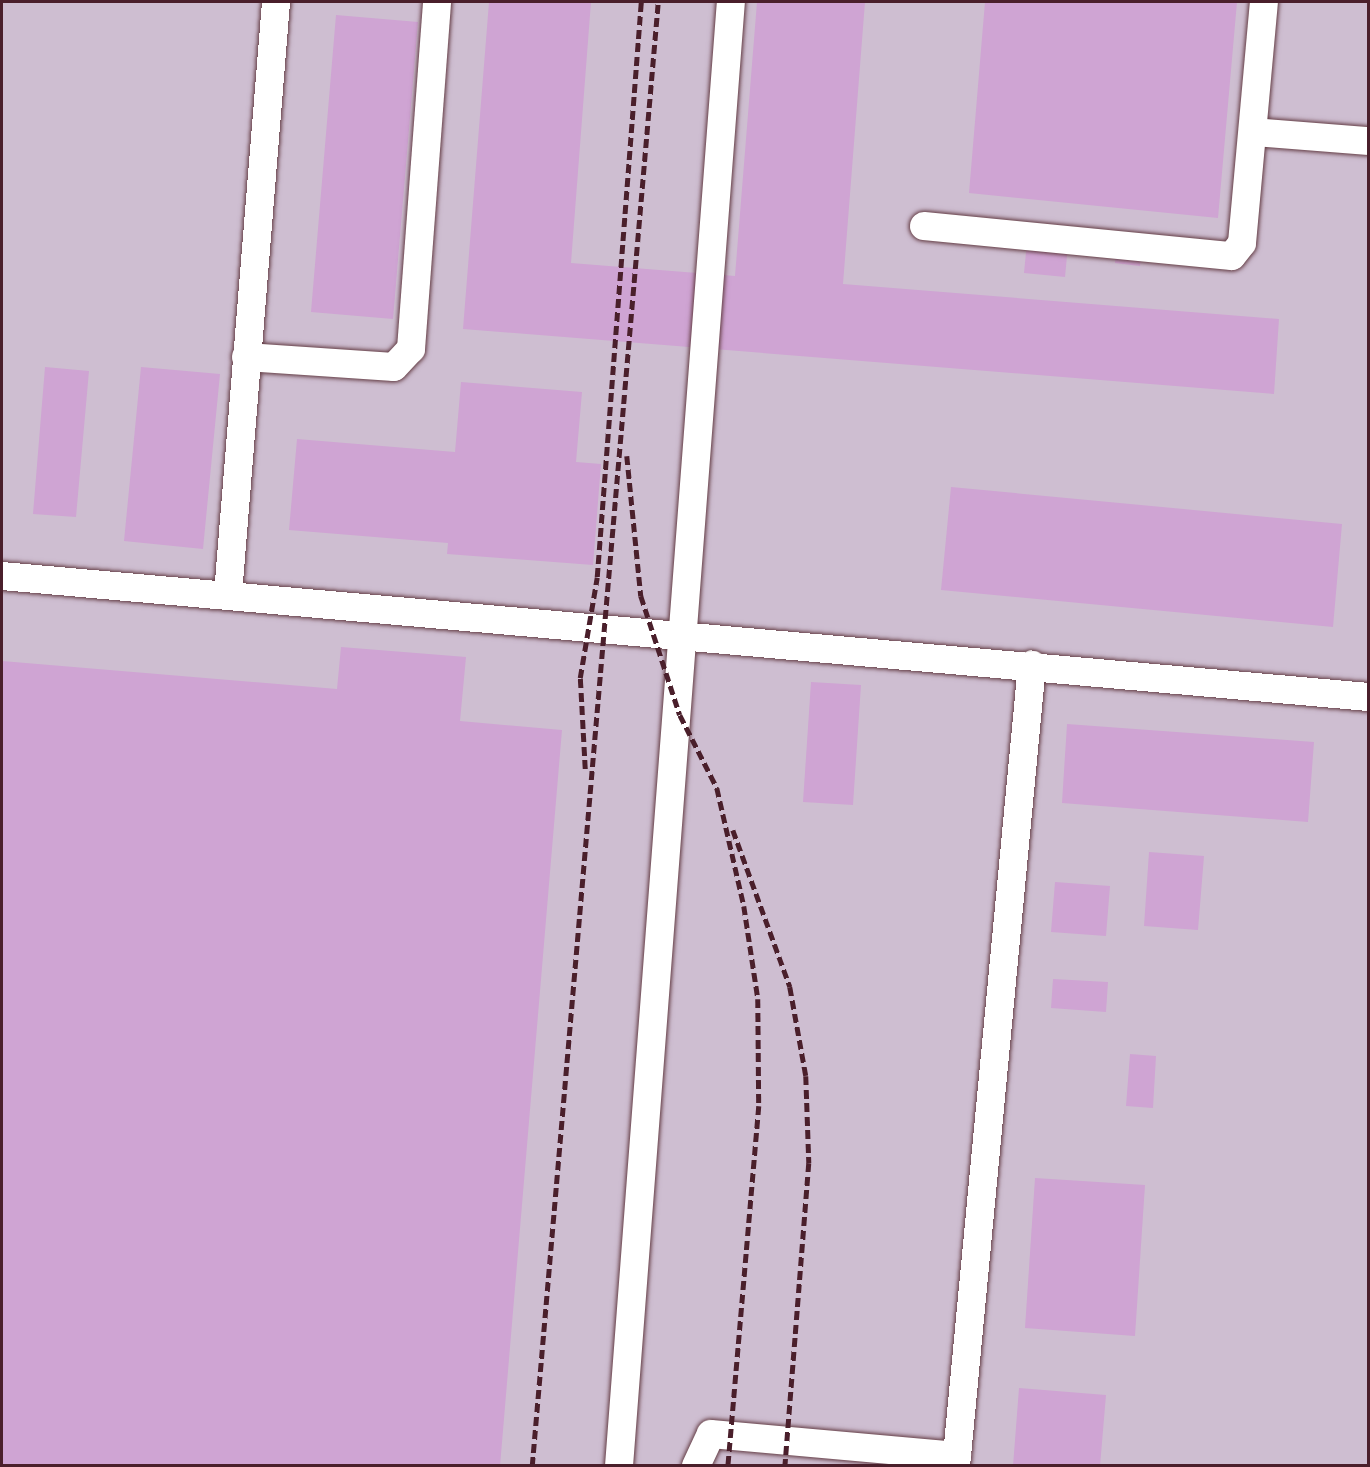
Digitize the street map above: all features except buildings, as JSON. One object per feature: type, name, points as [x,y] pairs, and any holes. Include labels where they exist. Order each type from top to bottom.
[{"type":"street","points":[[228,594],[276,2]]},
{"type":"street","points":[[246,357],[394,367],[411,349],[437,2]]},
{"type":"street","points":[[619,1466],[731,2]]},
{"type":"street","points":[[924,226],[1232,256],[1242,243],[1264,2]]},
{"type":"street","points":[[1253,132],[1368,141]]},
{"type":"street","points":[[2,576],[683,634],[1368,697]]},
{"type":"street","points":[[696,1466],[711,1434],[956,1461],[1032,665]]},
{"type":"shaded area","points":[[2,2],[1368,2],[1368,1465],[2,1465]]},
{"type":"railway","points":[[585,769],[580,678],[597,577],[641,2]]},
{"type":"railway","points":[[532,1466],[658,2]]},
{"type":"railway","points":[[627,456],[641,596],[680,715],[717,788],[744,906],[758,999],[759,1106],[728,1466]]},
{"type":"railway","points":[[733,830],[790,987],[806,1076],[809,1163],[785,1466]]}]
